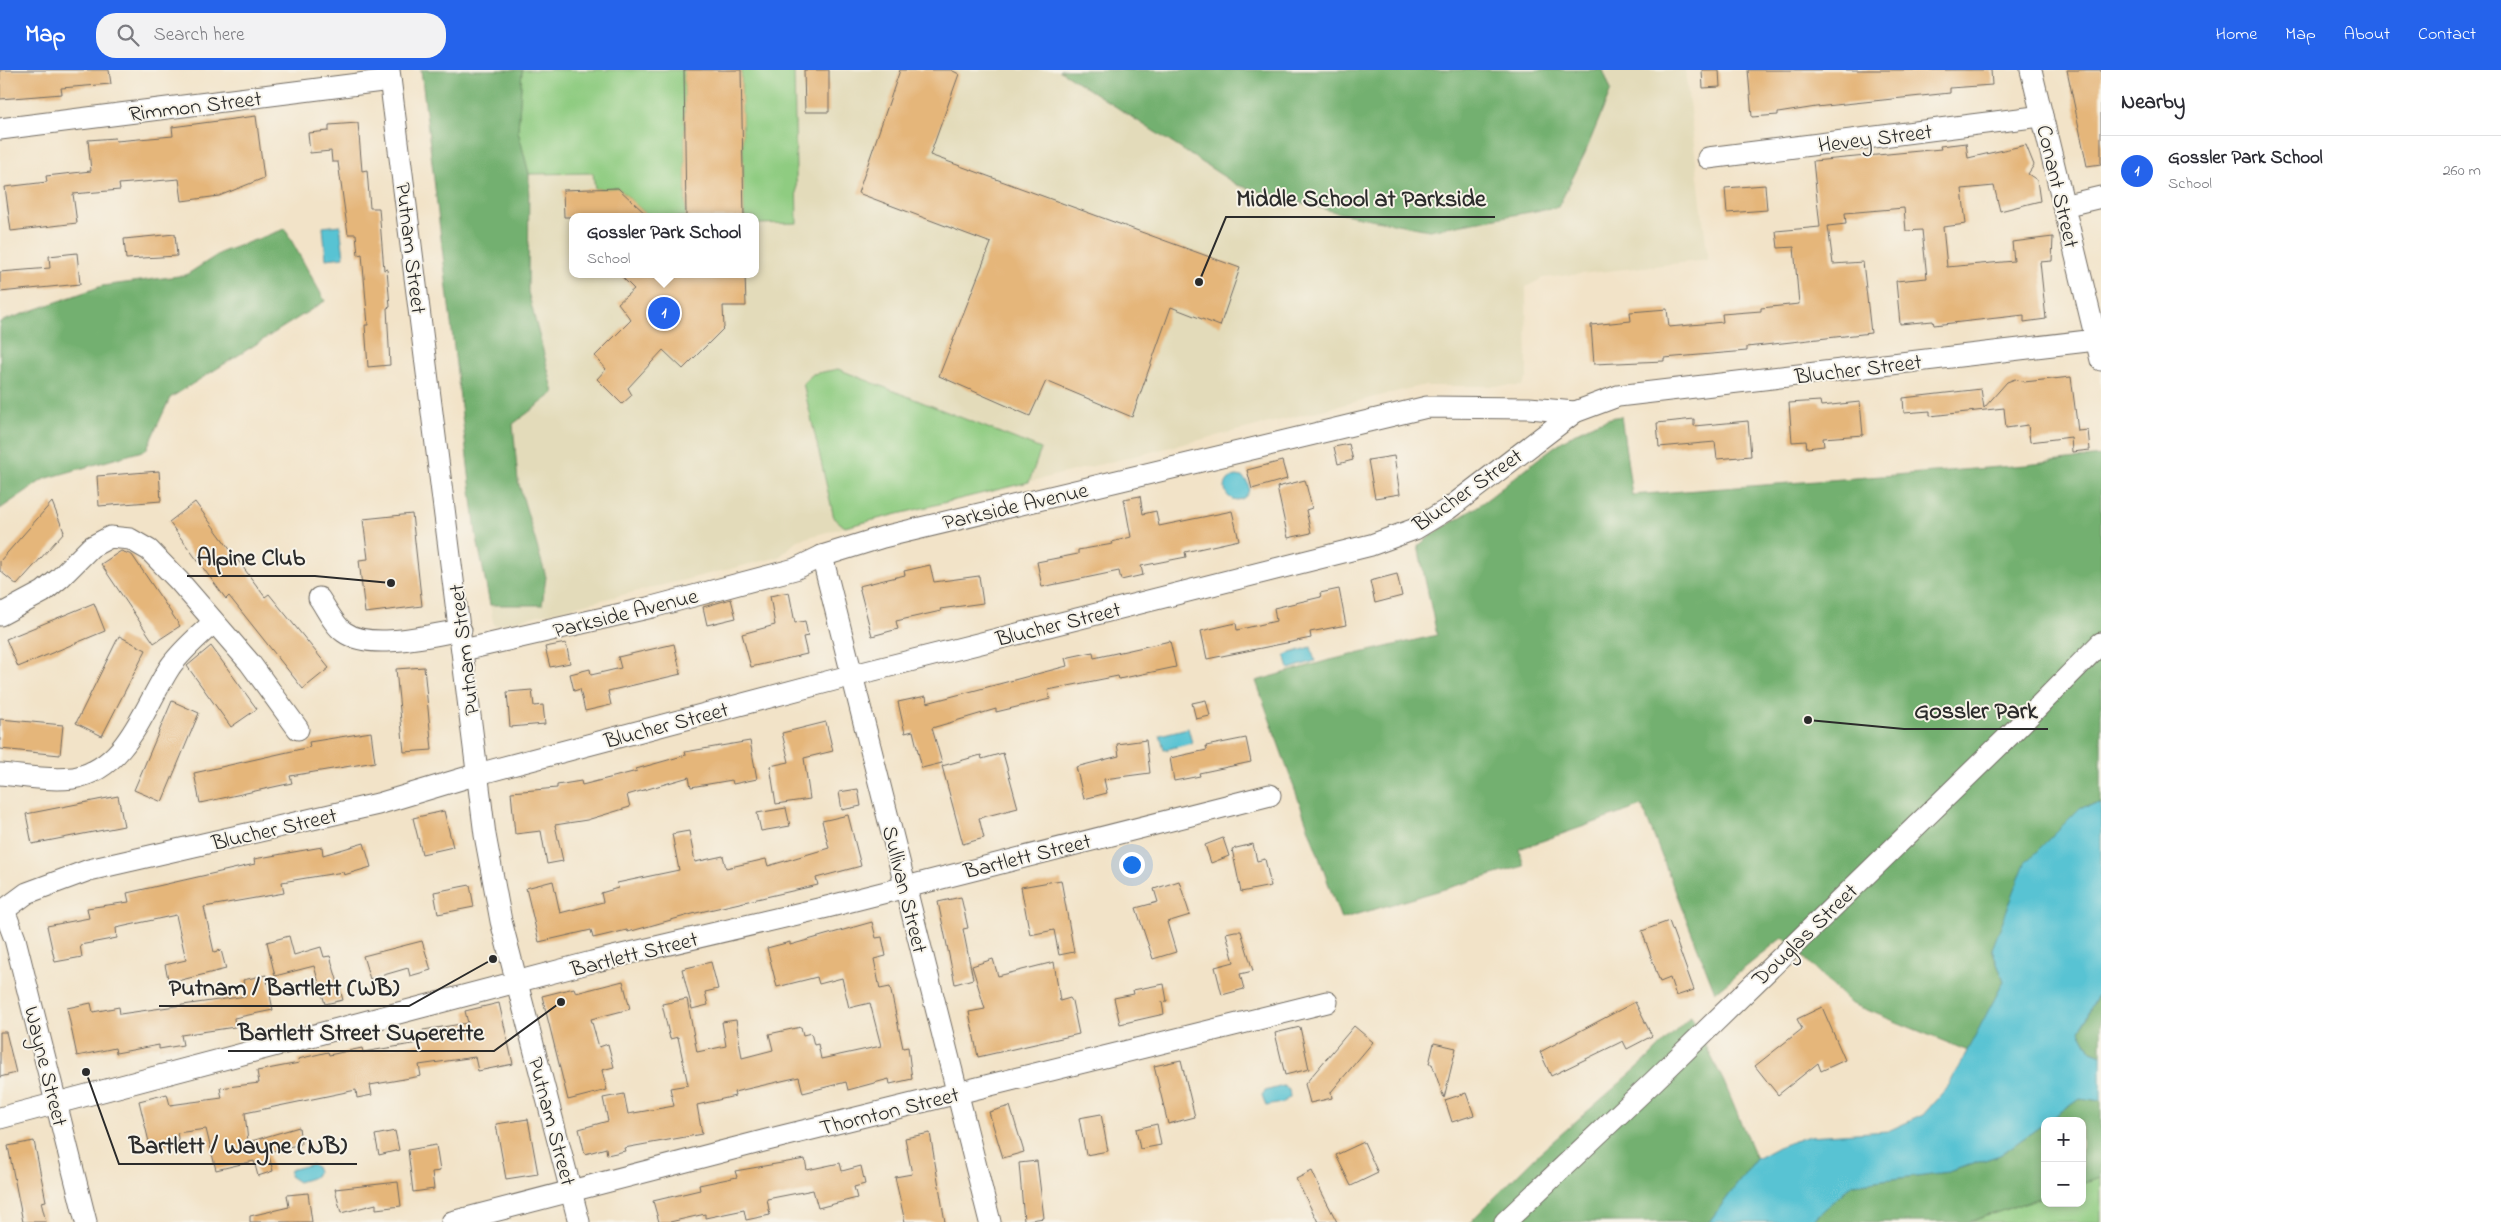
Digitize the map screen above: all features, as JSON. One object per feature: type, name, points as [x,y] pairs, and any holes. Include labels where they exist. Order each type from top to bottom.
[{"type":"street","name":"Conant Street","points":[[2031,70],[2098,350]]},
{"type":"street","name":"Rimmon Street","points":[[0,129],[389,75]]},
{"type":"street","name":"Putnam Street","points":[[389,75],[462,640],[485,835],[497,902],[579,1222]]},
{"type":"street","name":"Hevey Street","points":[[1708,158],[2042,116]]},
{"type":"street","points":[[2063,206],[2101,196]]},
{"type":"street","name":"Blucher Street","points":[[2,910],[28,893],[89,870],[378,804],[478,774],[852,675],[1371,545],[1415,529],[1448,509],[1575,412],[1618,396],[2098,350]]},
{"type":"street","name":"Parkside Avenue","points":[[319,598],[343,632],[363,641],[405,639],[462,640],[652,607],[795,569],[822,556],[883,537],[1427,407],[1529,408],[1575,412]]},
{"type":"street","points":[[0,615],[43,592],[91,547],[110,537],[130,538],[149,550],[179,581],[250,663],[298,729]]},
{"type":"street","name":"Sullivan Street","points":[[822,556],[990,1222]]},
{"type":"street","points":[[0,774],[52,779],[74,778],[94,772],[113,760],[126,742],[171,666],[184,649],[214,623]]},
{"type":"street","name":"Douglas Street","points":[[1505,1222],[1653,1082],[2016,729],[2101,643]]},
{"type":"street","name":"Bartlett Street","points":[[0,1118],[592,962],[1270,795]]},
{"type":"street","name":"Wayne Street","points":[[2,910],[15,939],[86,1222]]},
{"type":"street","name":"Thornton Street","points":[[452,1222],[767,1140],[1327,1002]]},
{"type":"shaded area","points":[[421,70],[1061,70],[1611,90],[1603,70],[1685,70],[1708,260],[1543,278],[1526,287],[1527,378],[1522,386],[1420,386],[845,527],[798,540],[779,557],[494,626],[476,533]]},
{"type":"green space","points":[[421,70],[522,70],[518,131],[529,174],[528,292],[554,393],[513,424],[518,481],[546,577],[542,605],[490,605],[476,533]]},
{"type":"green space","points":[[522,70],[684,70],[686,213],[645,213],[618,188],[595,189],[593,173],[529,174],[518,131]]},
{"type":"green space","points":[[741,70],[794,70],[797,223],[759,224],[759,213],[744,213]]},
{"type":"green space","points":[[1059,70],[1603,70],[1611,90],[1585,153],[1558,207],[1429,230],[1339,213],[1237,185]]},
{"type":"green space","points":[[285,229],[325,301],[170,398],[146,450],[44,479],[0,509],[0,322],[102,286],[186,275],[222,252]]},
{"type":"green space","points":[[838,369],[1041,449],[1029,482],[845,527],[834,518],[803,383],[813,374]]},
{"type":"green space","points":[[1621,416],[1632,495],[2026,465],[2101,456],[2101,804],[2081,807],[1992,949],[2004,981],[1968,1051],[1850,1003],[1783,937],[1715,992],[1642,806],[1519,849],[1524,866],[1341,919],[1256,681],[1326,661],[1437,635],[1418,546],[1439,530],[1475,508],[1563,441],[1582,429]]},
{"type":"green space","points":[[2101,986],[2101,1055],[2091,1051],[2080,1031]]},
{"type":"green space","points":[[1691,1016],[1724,1082],[1756,1159],[1709,1222],[1470,1222],[1536,1156],[1644,1062]]},
{"type":"green space","points":[[2080,1098],[2101,1101],[2101,1177],[2086,1182],[2086,1117],[2054,1117]]},
{"type":"green space","points":[[2041,1126],[2041,1197],[1969,1222],[1811,1222],[1852,1184],[1948,1172],[2000,1155]]},
{"type":"green space","points":[[2101,1177],[2101,1222],[1969,1222],[2041,1197],[2041,1207],[2086,1207],[2086,1182]]},
{"type":"water","points":[[340,225],[344,257],[326,259],[323,227]]},
{"type":"water","points":[[1237,476],[1245,480],[1249,488],[1245,496],[1237,500],[1229,496],[1225,488],[1229,480]]},
{"type":"water","points":[[1311,647],[1315,661],[1289,669],[1285,655]]},
{"type":"water","points":[[1188,728],[1192,743],[1164,750],[1160,735]]},
{"type":"water","points":[[2101,804],[2101,986],[2080,1031],[2091,1051],[2101,1055],[2101,1101],[2080,1098],[2053,1117],[2041,1117],[2041,1126],[2000,1155],[1948,1172],[1852,1184],[1811,1222],[1709,1222],[1756,1159],[1778,1147],[1809,1136],[1888,1131],[1923,1115],[1949,1085],[2004,981],[1992,949],[2025,863],[2081,807]]},
{"type":"water","points":[[1283,1086],[1289,1089],[1290,1097],[1282,1103],[1266,1106],[1262,1095],[1265,1091]]},
{"type":"water","points":[[312,1164],[318,1172],[314,1177],[298,1182],[289,1176],[290,1170]]},
{"type":"building","points":[[0,70],[109,70],[111,84],[61,88],[62,94],[0,99]]},
{"type":"building","points":[[684,70],[741,70],[744,213],[686,213]]},
{"type":"building","points":[[804,70],[829,70],[829,112],[805,112]]},
{"type":"building","points":[[900,70],[951,70],[959,74],[930,155],[1240,268],[1220,326],[1171,307],[1132,417],[1046,381],[1030,416],[939,376],[991,243],[858,193]]},
{"type":"building","points":[[1702,70],[1719,70],[1720,87],[1703,88]]},
{"type":"building","points":[[1748,70],[1991,70],[1992,85],[1950,88],[1950,93],[1816,107],[1778,113],[1778,115],[1752,117]]},
{"type":"building","points":[[2067,70],[2101,70],[2101,164],[2087,166]]},
{"type":"building","points":[[256,116],[264,178],[219,196],[182,201],[179,179],[119,184],[120,190],[73,194],[77,223],[11,231],[5,187],[47,182],[46,176],[91,171],[88,140],[115,138],[116,141],[173,136],[172,127]]},
{"type":"building","points":[[358,123],[362,171],[367,170],[370,208],[379,208],[384,270],[387,269],[390,307],[387,308],[390,365],[368,367],[365,325],[368,325],[362,254],[358,255],[356,234],[348,234],[338,162],[332,162],[331,151],[310,153],[308,133],[329,131],[329,125]]},
{"type":"building","points":[[1966,143],[1968,158],[2026,145],[2034,165],[2028,174],[2037,180],[2040,201],[2000,211],[1994,186],[1962,189],[1966,224],[1943,227],[1947,267],[2014,261],[2012,242],[2053,237],[2052,261],[2040,262],[2046,319],[2024,322],[2024,315],[1934,325],[1933,321],[1900,324],[1896,281],[1927,278],[1922,230],[1906,231],[1904,208],[1845,213],[1846,224],[1828,226],[1833,264],[1863,262],[1871,333],[1747,347],[1747,351],[1664,358],[1664,361],[1594,364],[1591,325],[1631,321],[1630,312],[1667,309],[1669,327],[1723,322],[1722,314],[1761,311],[1761,308],[1799,304],[1794,247],[1778,248],[1776,231],[1820,227],[1813,161],[1941,149],[1940,146]]},
{"type":"building","points":[[1765,185],[1767,210],[1727,213],[1725,188]]},
{"type":"building","points":[[618,188],[645,213],[569,213],[569,217],[564,217],[563,190]]},
{"type":"building","points":[[175,234],[177,256],[126,259],[124,239]]},
{"type":"building","points":[[77,253],[80,284],[0,292],[0,272],[50,268],[49,256]]},
{"type":"building","points":[[623,278],[745,278],[746,306],[723,306],[724,328],[683,369],[663,350],[628,388],[632,395],[622,404],[597,379],[606,369],[595,356],[631,320],[618,303],[634,289]]},
{"type":"building","points":[[2071,377],[2078,431],[2088,430],[2090,450],[2072,452],[2071,437],[2030,442],[2028,425],[2006,428],[2004,408],[1930,416],[1930,411],[1904,413],[1903,398],[1981,389],[1984,408],[2007,382],[2015,379],[2024,382]]},
{"type":"building","points":[[1820,401],[1821,406],[1860,402],[1863,435],[1823,438],[1824,446],[1807,448],[1806,441],[1792,442],[1789,403]]},
{"type":"building","points":[[1694,419],[1694,426],[1748,421],[1751,456],[1717,459],[1715,442],[1659,447],[1657,423]]},
{"type":"building","points":[[1349,444],[1353,460],[1338,464],[1334,447]]},
{"type":"building","points":[[1394,456],[1400,494],[1375,498],[1368,460]]},
{"type":"building","points":[[1282,461],[1287,479],[1252,489],[1247,470]]},
{"type":"building","points":[[159,471],[161,501],[99,506],[97,476]]},
{"type":"building","points":[[1305,480],[1312,508],[1306,510],[1311,533],[1288,538],[1277,487]]},
{"type":"building","points":[[1140,496],[1143,514],[1156,511],[1159,526],[1232,511],[1239,540],[1185,552],[1186,557],[1141,566],[1143,575],[1121,580],[1119,571],[1042,587],[1037,562],[1078,554],[1078,550],[1113,544],[1112,542],[1131,537],[1124,499]]},
{"type":"building","points":[[52,502],[64,532],[17,585],[0,571],[0,561]]},
{"type":"building","points":[[195,502],[265,597],[269,594],[329,668],[303,689],[229,596],[226,599],[169,522]]},
{"type":"building","points":[[412,514],[422,606],[365,613],[359,560],[368,559],[363,519]]},
{"type":"building","points":[[121,551],[132,555],[180,626],[154,643],[101,564]]},
{"type":"building","points":[[930,565],[934,582],[979,576],[983,603],[940,609],[941,611],[896,621],[898,629],[872,636],[859,586],[905,575],[904,571]]},
{"type":"building","points":[[1397,574],[1402,596],[1375,603],[1370,581]]},
{"type":"building","points":[[1339,589],[1346,625],[1310,632],[1311,638],[1207,659],[1201,631],[1236,623],[1237,630],[1276,621],[1274,608],[1321,597],[1320,593]]},
{"type":"building","points":[[789,592],[795,623],[805,621],[808,636],[803,637],[807,654],[751,667],[742,634],[775,625],[770,596]]},
{"type":"building","points":[[731,599],[736,618],[707,625],[703,607]]},
{"type":"building","points":[[94,603],[105,631],[18,667],[6,639]]},
{"type":"building","points":[[119,636],[146,650],[102,736],[76,723]]},
{"type":"building","points":[[1170,641],[1176,667],[1119,679],[1118,676],[1048,690],[1050,699],[996,712],[996,709],[932,728],[942,763],[922,768],[913,731],[905,733],[898,702],[926,696],[927,703],[1067,666],[1065,658],[1093,652],[1094,658]]},
{"type":"building","points":[[566,643],[570,663],[550,667],[545,647]]},
{"type":"building","points":[[674,644],[681,674],[608,691],[611,705],[585,711],[580,689],[574,691],[570,674],[590,669],[591,675],[621,668],[618,657]]},
{"type":"building","points":[[211,646],[257,709],[231,727],[187,666]]},
{"type":"building","points":[[424,667],[432,750],[404,752],[396,669]]},
{"type":"building","points":[[532,690],[534,706],[543,705],[545,724],[510,727],[507,692]]},
{"type":"building","points":[[1206,700],[1210,716],[1196,719],[1192,703]]},
{"type":"building","points":[[172,701],[199,713],[162,802],[134,790]]},
{"type":"building","points":[[0,719],[63,725],[60,755],[0,749]]},
{"type":"building","points":[[826,722],[833,751],[804,758],[810,799],[776,804],[770,766],[789,762],[782,733]]},
{"type":"building","points":[[371,732],[375,762],[290,776],[292,783],[200,803],[194,773],[310,747],[309,742]]},
{"type":"building","points":[[1246,738],[1251,762],[1199,773],[1200,776],[1174,781],[1170,758],[1207,750],[1206,746]]},
{"type":"building","points":[[1146,740],[1150,773],[1104,779],[1107,793],[1084,799],[1076,767],[1119,756],[1117,744]]},
{"type":"building","points":[[750,741],[757,779],[733,784],[732,780],[691,787],[689,777],[627,795],[630,807],[587,820],[555,825],[563,861],[547,864],[541,831],[515,834],[511,792],[557,788],[557,785],[581,781],[582,785],[637,771],[636,769],[686,755],[685,752]]},
{"type":"building","points":[[1003,753],[1018,808],[979,818],[984,838],[963,844],[942,766],[981,755],[982,759]]},
{"type":"building","points":[[858,789],[861,806],[842,810],[839,792]]},
{"type":"building","points":[[118,796],[124,826],[32,844],[26,814]]},
{"type":"building","points":[[786,808],[790,826],[761,831],[757,813]]},
{"type":"building","points":[[444,811],[453,847],[422,854],[413,818]]},
{"type":"building","points":[[848,815],[861,866],[816,878],[818,885],[696,913],[628,932],[627,930],[593,938],[591,930],[539,942],[526,888],[553,881],[560,913],[603,902],[601,893],[618,888],[617,883],[679,870],[672,834],[689,831],[695,862],[723,856],[726,868],[766,859],[768,866],[829,848],[822,821]]},
{"type":"building","points":[[1223,838],[1229,856],[1211,863],[1205,845]]},
{"type":"building","points":[[364,843],[371,867],[344,875],[343,872],[282,882],[284,893],[204,907],[214,952],[221,950],[226,969],[169,983],[165,965],[186,960],[176,915],[116,928],[117,938],[80,945],[82,957],[55,962],[47,926],[89,918],[87,908],[129,902],[127,893],[255,864],[254,859],[322,847],[323,855]]},
{"type":"building","points":[[1253,844],[1257,861],[1265,859],[1271,886],[1241,892],[1232,849]]},
{"type":"building","points":[[1061,880],[1074,952],[1059,955],[1054,930],[1030,935],[1021,887]]},
{"type":"building","points":[[1179,881],[1190,915],[1167,922],[1176,952],[1153,959],[1136,908],[1158,902],[1154,889]]},
{"type":"building","points":[[470,885],[474,907],[438,914],[434,892]]},
{"type":"building","points":[[961,897],[968,928],[963,929],[973,979],[955,984],[938,902]]},
{"type":"building","points":[[1669,921],[1694,990],[1676,996],[1670,978],[1660,982],[1642,931]]},
{"type":"building","points":[[872,922],[876,938],[882,937],[886,956],[874,959],[880,989],[890,987],[903,1048],[908,1047],[912,1079],[890,1084],[889,1079],[848,1090],[846,1082],[803,1093],[799,1077],[734,1092],[735,1096],[697,1105],[702,1134],[624,1148],[625,1151],[607,1155],[606,1148],[585,1154],[579,1129],[608,1121],[603,1098],[624,1094],[628,1114],[674,1106],[670,1088],[688,1085],[678,1037],[670,1039],[662,1004],[687,999],[697,1052],[726,1046],[722,1022],[736,1020],[742,1058],[773,1050],[769,1034],[801,1027],[803,1035],[811,1033],[814,1045],[818,1044],[821,1059],[881,1046],[870,1003],[849,1008],[842,978],[819,984],[817,977],[777,987],[767,948],[790,942],[790,945]]},
{"type":"building","points":[[1241,931],[1253,971],[1240,974],[1244,989],[1222,995],[1215,967],[1234,962],[1226,933]]},
{"type":"building","points":[[289,936],[294,955],[321,947],[324,957],[330,956],[343,1000],[325,1004],[314,966],[275,976],[267,942]]},
{"type":"building","points":[[422,941],[431,970],[410,976],[408,968],[370,979],[363,956]]},
{"type":"building","points":[[993,959],[998,976],[1054,962],[1060,1001],[1070,998],[1072,1001],[1079,1034],[978,1057],[969,1012],[985,1009],[972,966]]},
{"type":"building","points":[[711,962],[718,989],[705,992],[708,1005],[692,1009],[682,969]]},
{"type":"building","points":[[266,975],[273,1010],[234,1018],[235,1027],[181,1035],[183,1045],[159,1049],[159,1045],[116,1053],[115,1048],[77,1056],[67,1008],[91,1003],[93,1012],[119,1007],[120,1014],[246,996],[243,980]]},
{"type":"building","points":[[623,981],[630,1009],[591,1019],[599,1047],[608,1044],[614,1067],[602,1070],[607,1090],[568,1100],[542,996],[574,988],[576,993]]},
{"type":"building","points":[[1164,984],[1167,1001],[1162,1002],[1164,1014],[1120,1024],[1114,998],[1134,994],[1133,990]]},
{"type":"building","points":[[1635,1002],[1652,1036],[1627,1049],[1623,1041],[1551,1076],[1540,1052]]},
{"type":"building","points":[[499,1003],[513,1064],[478,1071],[475,1057],[419,1065],[421,1076],[370,1085],[372,1095],[357,1098],[356,1090],[245,1113],[248,1142],[299,1127],[301,1144],[268,1152],[273,1171],[258,1176],[254,1161],[216,1170],[206,1129],[177,1133],[179,1143],[151,1150],[139,1101],[167,1094],[170,1105],[222,1098],[220,1088],[259,1083],[257,1071],[299,1063],[298,1059],[328,1052],[329,1055],[362,1048],[363,1052],[425,1042],[423,1030],[468,1023],[465,1011]]},
{"type":"building","points":[[1822,1007],[1845,1060],[1821,1071],[1818,1063],[1778,1095],[1755,1066],[1802,1029],[1797,1019]]},
{"type":"building","points":[[1354,1026],[1373,1042],[1331,1092],[1332,1098],[1310,1103],[1305,1084]]},
{"type":"building","points":[[1300,1027],[1309,1069],[1285,1075],[1275,1033]]},
{"type":"building","points":[[0,1032],[6,1032],[16,1073],[0,1077]]},
{"type":"building","points":[[1434,1043],[1456,1048],[1444,1098],[1432,1064],[1429,1064]]},
{"type":"building","points":[[1181,1060],[1195,1117],[1168,1124],[1154,1066]]},
{"type":"building","points":[[1466,1093],[1474,1115],[1452,1122],[1445,1100]]},
{"type":"building","points":[[1010,1106],[1024,1152],[1003,1158],[989,1112]]},
{"type":"building","points":[[1101,1114],[1108,1151],[1086,1155],[1079,1118]]},
{"type":"building","points":[[528,1119],[538,1174],[506,1179],[496,1124]]},
{"type":"building","points":[[1157,1124],[1161,1145],[1140,1149],[1136,1129]]},
{"type":"building","points":[[395,1131],[399,1150],[379,1155],[375,1135]]},
{"type":"building","points":[[930,1133],[945,1222],[905,1222],[895,1177],[912,1174],[905,1138]]},
{"type":"building","points":[[34,1141],[46,1201],[41,1202],[46,1222],[23,1222],[8,1146]]},
{"type":"building","points":[[1364,1142],[1378,1173],[1351,1186],[1336,1155]]},
{"type":"building","points":[[436,1145],[440,1171],[432,1172],[434,1189],[413,1192],[408,1150]]},
{"type":"building","points":[[805,1159],[807,1170],[840,1163],[842,1171],[861,1166],[865,1184],[854,1187],[857,1198],[818,1208],[813,1190],[767,1199],[770,1215],[746,1220],[744,1210],[705,1218],[705,1214],[670,1222],[659,1222],[653,1201],[700,1190],[699,1185],[737,1177],[735,1171]]},
{"type":"building","points":[[1037,1161],[1044,1218],[1024,1221],[1019,1163]]},
{"type":"building","points":[[1312,1171],[1337,1222],[1318,1222],[1296,1179]]},
{"type":"building","points":[[398,1182],[401,1206],[376,1209],[376,1204],[341,1213],[335,1189]]},
{"type":"building","points":[[308,1193],[312,1222],[250,1222],[250,1216],[289,1207],[287,1195]]},
{"type":"place","name":"Middle School at Parkside","points":[[1199,282]]},
{"type":"place","name":"Gossler Park School","points":[[664,313]]},
{"type":"place","name":"Alpine Club","points":[[391,583]]},
{"type":"place","name":"Gossler Park","points":[[1808,720]]},
{"type":"place","name":"Putnam / Bartlett (WB)","points":[[493,959]]},
{"type":"place","name":"Bartlett Street Superette","points":[[561,1002]]},
{"type":"place","name":"Bartlett / Wayne (NB)","points":[[86,1072]]}]
